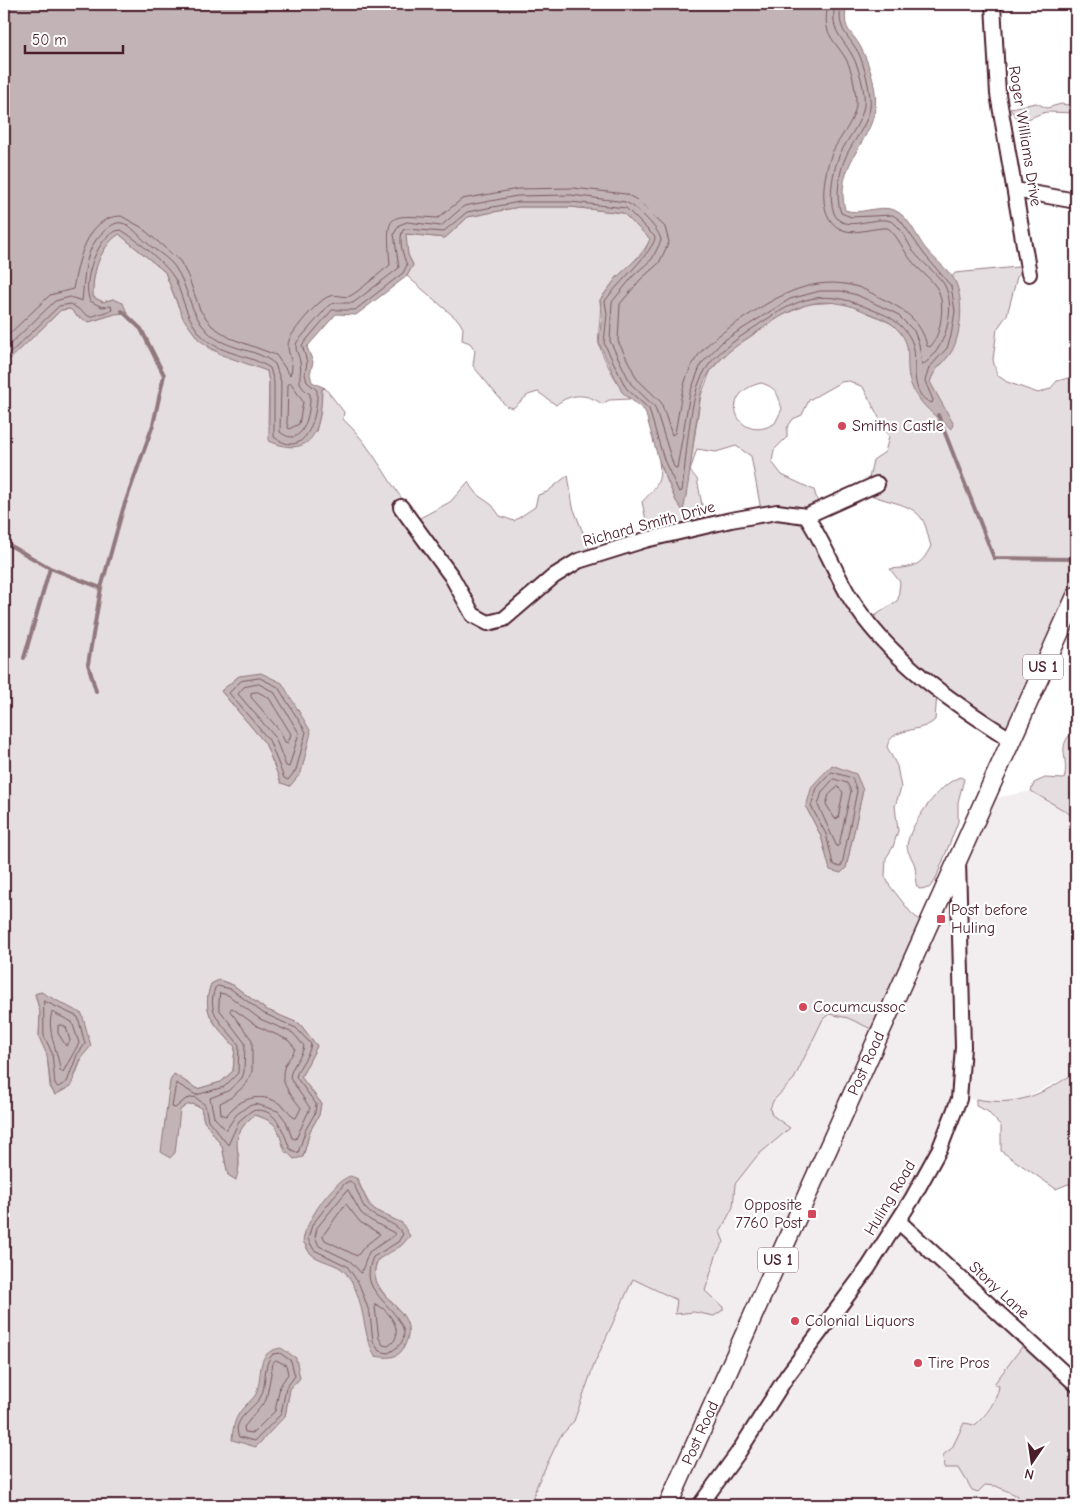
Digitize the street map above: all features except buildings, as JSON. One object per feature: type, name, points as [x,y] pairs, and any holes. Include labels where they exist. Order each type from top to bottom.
[{"type":"main road","name":"Post Road","points":[[668,1505],[1010,739],[1076,596]]},
{"type":"street","name":"Roger Williams Drive","points":[[993,4],[998,94],[1029,274]]},
{"type":"street","points":[[1015,190],[1076,201]]},
{"type":"street","points":[[877,484],[806,516],[818,533],[850,597],[884,642],[928,682],[1010,739]]},
{"type":"street","name":"Richard Smith Drive","points":[[401,507],[452,577],[473,615],[488,623],[504,619],[554,576],[578,561],[591,556],[646,540],[731,520],[777,512],[806,516]]},
{"type":"street","name":"Huling Road","points":[[700,1505],[738,1453],[787,1376],[868,1268],[898,1221],[940,1148],[959,1099],[963,1047],[958,858]]},
{"type":"street","name":"Stony Lane","points":[[898,1221],[1076,1384]]},
{"type":"shaded area","points":[[1036,103],[1047,108],[1061,104],[1076,106],[1076,113],[1048,112],[1023,120],[1014,115],[1010,108]]},
{"type":"shaded area","points":[[519,207],[571,207],[623,213],[651,239],[640,255],[612,284],[600,300],[599,344],[612,374],[631,399],[609,400],[602,404],[585,396],[579,396],[567,398],[556,405],[538,392],[528,395],[513,408],[506,406],[473,366],[475,350],[470,343],[462,340],[463,328],[459,321],[407,276],[413,265],[408,255],[405,234],[445,238],[468,217]]},
{"type":"shaded area","points":[[119,234],[165,272],[178,306],[210,349],[267,371],[269,382],[268,424],[316,432],[320,415],[322,389],[325,388],[344,412],[343,419],[364,442],[418,519],[450,502],[468,482],[479,496],[492,505],[500,516],[514,521],[535,507],[538,495],[547,492],[568,475],[573,507],[591,553],[649,534],[642,502],[659,480],[659,461],[676,501],[683,510],[701,395],[711,370],[730,350],[781,316],[808,304],[839,302],[853,305],[892,324],[904,336],[908,347],[909,377],[922,402],[942,422],[939,401],[930,382],[951,351],[958,330],[960,319],[959,297],[952,277],[955,273],[1028,266],[1017,277],[1007,315],[997,329],[993,360],[997,375],[1007,382],[1038,393],[1050,389],[1057,381],[1076,376],[1076,598],[1013,735],[937,693],[935,720],[922,727],[894,736],[887,747],[897,766],[901,788],[895,806],[898,831],[893,847],[886,858],[885,876],[890,886],[912,914],[920,920],[930,922],[880,1033],[848,1018],[829,1014],[823,1019],[794,1079],[773,1101],[770,1109],[772,1115],[790,1128],[757,1156],[735,1184],[733,1207],[720,1232],[724,1242],[717,1253],[705,1291],[723,1307],[723,1310],[714,1316],[694,1312],[675,1314],[677,1300],[633,1279],[595,1362],[574,1421],[560,1437],[537,1485],[531,1505],[4,1505],[4,365],[61,310],[70,309],[78,317],[89,322],[115,314],[113,299],[103,302],[93,297],[94,279],[98,262],[106,246]],"holes":[[[849,381],[863,387],[889,437],[885,452],[873,460],[866,492],[903,505],[917,513],[925,525],[931,546],[923,559],[915,565],[890,569],[900,582],[898,600],[869,620],[808,516],[820,509],[814,490],[782,475],[772,462],[774,450],[787,437],[787,428],[793,419],[802,415],[809,400],[841,382]],[[761,383],[776,392],[782,409],[775,423],[762,428],[751,428],[737,416],[738,397],[747,389]],[[736,446],[751,456],[761,510],[705,520],[697,479],[690,471],[697,449],[716,452]],[[239,676],[290,786],[281,782],[265,743],[221,691]],[[863,790],[846,868],[841,873],[830,869],[821,836],[806,807]],[[219,980],[233,985],[265,1009],[300,1024],[317,1046],[301,1077],[321,1103],[319,1115],[310,1131],[303,1157],[285,1152],[279,1132],[273,1123],[254,1115],[244,1125],[239,1134],[237,1141],[239,1161],[235,1179],[228,1175],[222,1146],[204,1121],[201,1108],[189,1103],[180,1110],[174,1074],[197,1089],[221,1082],[233,1071],[235,1047],[212,1019],[207,1004],[211,984]],[[41,992],[82,1058],[71,1086],[55,1095],[50,1087],[47,1054],[39,1037],[40,1012],[35,994]],[[357,1178],[369,1203],[383,1215],[402,1223],[378,1259],[375,1268],[375,1277],[379,1287],[401,1312],[368,1342],[362,1303],[349,1276],[343,1270],[316,1256],[306,1248],[304,1231]],[[300,1378],[290,1389],[285,1416],[241,1411],[256,1395]]]},
{"type":"shaded area","points":[[1076,730],[1076,821],[1067,812],[1031,791],[1034,783],[1045,778],[1064,779],[1064,746],[1069,736]]},
{"type":"shaded area","points":[[960,777],[964,779],[958,802],[958,822],[935,881],[929,888],[919,889],[916,881],[916,870],[907,849],[909,837],[919,817],[935,796],[944,787]]},
{"type":"shaded area","points":[[1031,791],[1067,812],[1076,821],[1076,1072],[1019,1101],[998,1103],[960,1098],[898,1222],[1025,1343],[994,1384],[999,1386],[998,1396],[975,1425],[964,1424],[952,1449],[959,1468],[972,1490],[989,1484],[996,1486],[1018,1496],[1021,1505],[531,1505],[537,1485],[560,1437],[574,1421],[595,1362],[633,1279],[677,1300],[676,1314],[694,1312],[714,1316],[723,1307],[705,1291],[717,1253],[724,1242],[720,1232],[733,1207],[735,1184],[757,1156],[790,1128],[772,1115],[770,1109],[773,1101],[794,1079],[823,1019],[829,1014],[848,1018],[879,1033],[990,799]]},
{"type":"shaded area","points":[[1076,1072],[1076,1186],[1068,1184],[1056,1189],[1001,1151],[1001,1126],[987,1111],[976,1106],[976,1099],[1005,1101],[1029,1097],[1040,1093]]},
{"type":"shaded area","points":[[1025,1343],[1076,1386],[1076,1505],[1021,1505],[1018,1496],[996,1486],[985,1485],[978,1492],[972,1490],[959,1468],[944,1468],[943,1455],[952,1448],[964,1423],[975,1425],[987,1412],[998,1392],[999,1386],[994,1384]]},
{"type":"water","points":[[4,4],[847,4],[847,26],[863,52],[868,65],[873,80],[876,102],[872,122],[848,167],[844,180],[845,210],[857,212],[882,208],[899,213],[908,221],[925,248],[949,272],[956,284],[961,313],[958,334],[952,351],[934,373],[930,382],[953,423],[952,429],[932,413],[915,393],[909,377],[906,344],[900,332],[893,325],[883,319],[849,306],[833,303],[806,305],[779,317],[738,345],[719,360],[709,373],[703,384],[700,398],[683,511],[676,501],[659,461],[645,411],[622,392],[599,343],[602,314],[600,300],[617,277],[644,252],[650,239],[623,213],[571,207],[519,207],[468,217],[445,238],[406,234],[408,255],[413,265],[407,276],[356,315],[336,314],[307,347],[313,362],[310,374],[312,382],[325,388],[322,389],[320,416],[317,427],[306,443],[297,447],[284,446],[269,441],[269,382],[267,371],[222,355],[199,340],[183,318],[165,272],[119,234],[106,247],[98,262],[94,279],[93,297],[103,302],[113,299],[123,303],[127,313],[115,314],[89,322],[78,317],[70,309],[61,310],[4,365]]},
{"type":"water","points":[[261,673],[282,683],[311,732],[301,773],[290,786],[281,783],[265,743],[221,691],[239,676]]},
{"type":"water","points":[[832,765],[856,774],[863,790],[846,868],[841,873],[830,870],[821,836],[806,807],[812,786]]},
{"type":"water","points":[[219,980],[233,985],[265,1009],[300,1024],[317,1046],[301,1077],[321,1103],[319,1115],[310,1131],[303,1157],[294,1159],[287,1152],[273,1123],[254,1115],[245,1124],[237,1139],[239,1161],[236,1180],[228,1175],[222,1146],[204,1121],[201,1108],[193,1104],[180,1110],[175,1153],[170,1158],[161,1152],[170,1081],[174,1074],[197,1089],[221,1082],[233,1071],[235,1047],[212,1019],[207,1004],[211,984]]},
{"type":"water","points":[[41,992],[82,1014],[91,1046],[81,1058],[71,1086],[55,1095],[51,1087],[47,1055],[39,1037],[40,1012],[35,994]]},
{"type":"water","points":[[350,1176],[356,1178],[369,1205],[376,1211],[402,1223],[410,1236],[401,1246],[377,1260],[375,1269],[376,1283],[406,1320],[408,1328],[408,1338],[403,1349],[398,1355],[391,1357],[375,1356],[370,1346],[357,1293],[345,1272],[315,1257],[303,1242],[309,1224],[320,1204],[335,1186]]},
{"type":"water","points":[[281,1348],[296,1358],[300,1378],[290,1389],[285,1416],[256,1447],[232,1440],[237,1417],[256,1394],[263,1359],[273,1350]]},
{"type":"waterway","points":[[96,691],[88,664],[101,588],[123,509],[153,425],[164,375],[141,329],[122,311]]},
{"type":"waterway","points":[[938,415],[994,558],[1076,559]]},
{"type":"waterway","points":[[4,542],[50,568],[101,588]]},
{"type":"waterway","points":[[24,658],[50,568]]},
{"type":"place","name":"Smiths Castle","points":[[842,426]]},
{"type":"place","name":"Post before Huling","points":[[941,919]]},
{"type":"place","name":"Cocumcussoc","points":[[803,1007]]},
{"type":"place","name":"Opposite 7760 Post","points":[[812,1214]]},
{"type":"place","name":"Colonial Liquors","points":[[795,1321]]},
{"type":"place","name":"Tire Pros","points":[[918,1363]]}]
